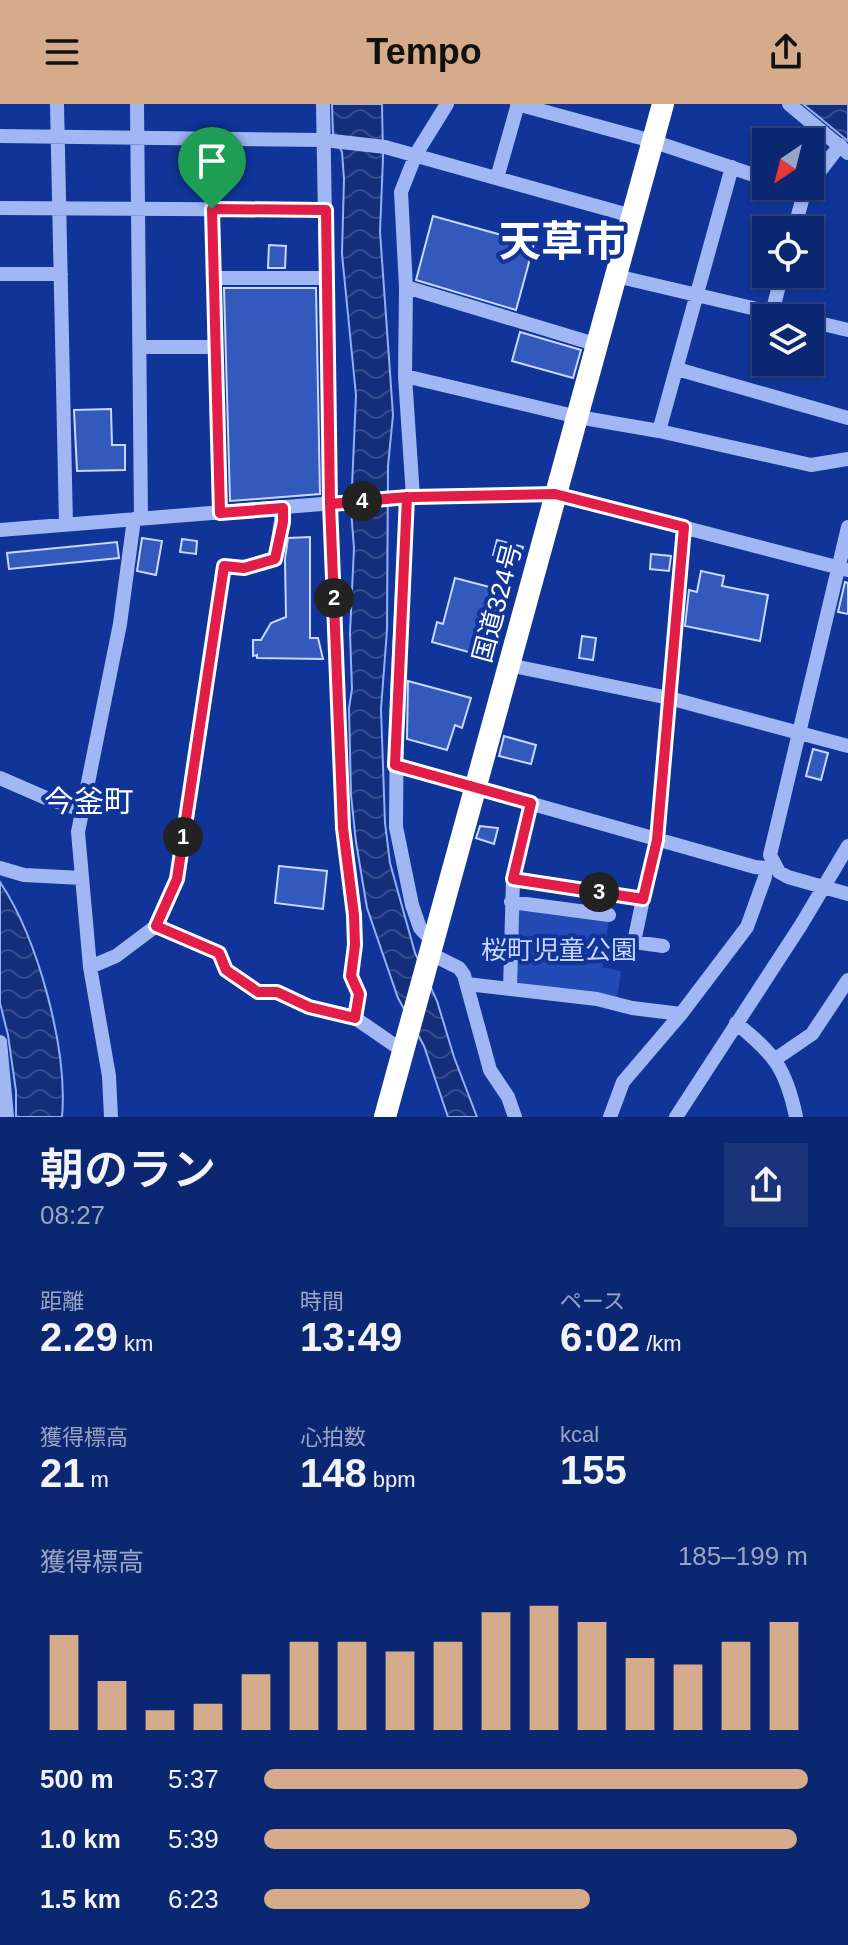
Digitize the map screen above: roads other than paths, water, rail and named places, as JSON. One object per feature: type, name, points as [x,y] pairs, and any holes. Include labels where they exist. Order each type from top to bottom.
[{"type":"highway","name":"国道324号","points":[[385,1117],[663,104]]},
{"type":"street","points":[[57,104],[66,525]]},
{"type":"street","points":[[111,1117],[109,1076],[90,967],[78,832],[138,519],[140,347],[137,104]]},
{"type":"street","points":[[323,104],[328,140],[326,278],[330,504],[343,828],[354,915],[355,945],[351,976],[359,994],[355,1018]]},
{"type":"street","points":[[447,104],[416,154],[401,192],[406,287],[406,497],[395,765],[396,827],[402,863],[420,928],[431,953],[459,968],[464,975],[490,1070],[508,1097],[515,1117]]},
{"type":"street","points":[[497,178],[517,104],[652,141],[752,174]]},
{"type":"street","points":[[789,104],[844,149],[824,171]]},
{"type":"street","points":[[0,136],[328,140],[385,147],[632,216]]},
{"type":"street","points":[[210,139],[220,513]]},
{"type":"street","points":[[659,431],[732,167]]},
{"type":"street","points":[[0,208],[326,210]]},
{"type":"street","points":[[0,274],[61,274]]},
{"type":"street","points":[[616,276],[752,308]]},
{"type":"street","points":[[214,278],[326,278]]},
{"type":"street","points":[[406,287],[598,345]]},
{"type":"street","points":[[824,324],[848,330]]},
{"type":"street","points":[[140,347],[216,347]]},
{"type":"street","points":[[677,369],[848,418]]},
{"type":"street","points":[[405,376],[578,417],[659,431],[811,465],[848,459]]},
{"type":"street","points":[[0,530],[406,497],[555,494],[844,569]]},
{"type":"street","points":[[90,967],[116,956],[156,926],[177,879],[224,566],[244,568],[275,559],[283,508]]},
{"type":"street","points":[[663,946],[634,942],[657,840],[684,527]]},
{"type":"street","points":[[610,1117],[623,1082],[681,1014],[747,927],[769,866],[799,732],[844,569],[848,527]]},
{"type":"street","points":[[509,665],[669,698],[848,746]]},
{"type":"street","points":[[395,765],[657,840],[769,866],[788,877],[848,894]]},
{"type":"street","points":[[0,778],[82,810]]},
{"type":"street","points":[[510,989],[513,879],[531,803]]},
{"type":"street","points":[[676,1117],[801,925],[848,846]]},
{"type":"street","points":[[0,868],[24,875],[82,878]]},
{"type":"street","points":[[513,879],[643,899]]},
{"type":"street","points":[[511,902],[609,915]]},
{"type":"street","points":[[156,926],[219,953],[226,970],[258,992],[277,992],[309,1007],[355,1018],[406,1042]]},
{"type":"street","points":[[774,1060],[812,1034],[848,980]]},
{"type":"street","points":[[467,984],[597,999],[632,1008],[681,1014]]},
{"type":"street","points":[[736,1023],[756,1039],[789,1082],[796,1117]]},
{"type":"street","points":[[0,1043],[7,1117]]},
{"type":"water","points":[[332,104],[382,104],[380,232],[393,415],[388,466],[387,630],[381,709],[385,823],[390,863],[415,953],[437,1001],[477,1117],[448,1117],[424,1046],[398,998],[367,908],[356,842],[351,795],[349,708],[352,689],[350,633],[354,548],[351,510],[356,395],[342,254],[342,152],[333,134]]},
{"type":"water","points":[[803,104],[848,104],[848,141]]},
{"type":"water","points":[[0,882],[27,933],[48,995],[60,1060],[62,1117],[16,1117],[16,1091],[0,1003]]},
{"type":"district","name":"天草市","points":[[562,241]]},
{"type":"district","name":"今釜町","points":[[89,802]]},
{"type":"park label","name":"桜町児童公園","points":[[559,950]]}]
